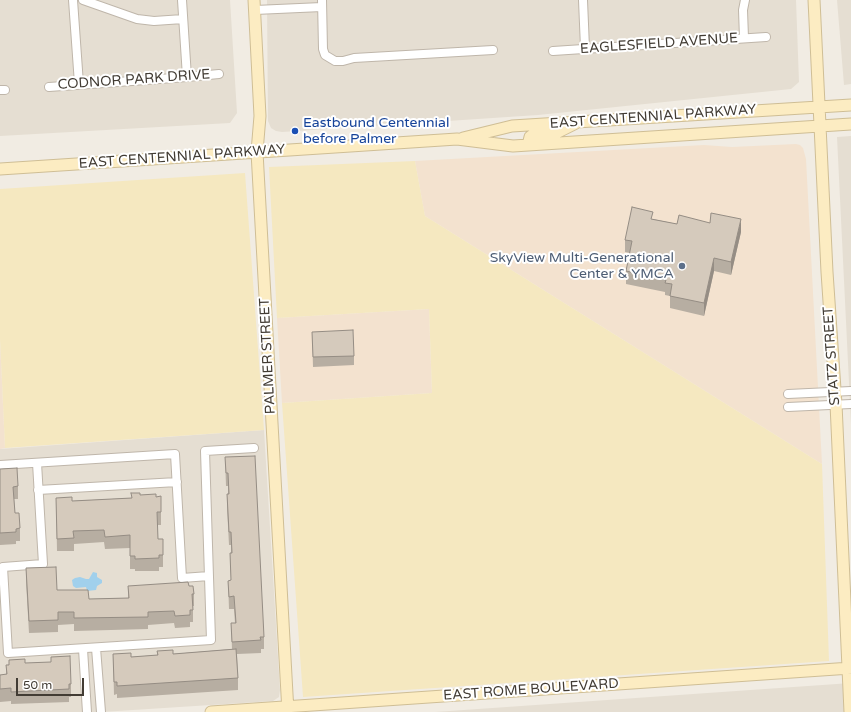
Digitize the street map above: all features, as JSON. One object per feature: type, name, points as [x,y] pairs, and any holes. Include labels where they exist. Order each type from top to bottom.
[{"type":"street","points":[[73,0],[79,84]]},
{"type":"street","points":[[83,0],[137,19],[154,21],[183,19]]},
{"type":"street","points":[[182,0],[187,78]]},
{"type":"street","points":[[583,0],[585,48]]},
{"type":"street","points":[[744,38],[743,10],[745,0]]},
{"type":"street","name":"STATZ STREET","points":[[814,0],[819,126],[836,404],[850,712]]},
{"type":"street","points":[[255,5],[322,4],[322,43],[325,55],[335,61],[343,61],[354,58],[493,50]]},
{"type":"street","name":"PALMER STREET","points":[[255,5],[260,116],[257,152],[287,709]]},
{"type":"street","name":"EAGLESFIELD AVENUE","points":[[553,51],[766,36]]},
{"type":"street","name":"CODNOR PARK DRIVE","points":[[49,86],[187,78],[219,74]]},
{"type":"street","name":"EAST CENTENNIAL PARKWAY","points":[[1,169],[457,139],[512,126],[851,105]]},
{"type":"street","points":[[528,145],[530,137],[534,134],[558,132],[578,122]]},
{"type":"street","name":"EAST CENTENNIAL PARKWAY","points":[[457,139],[512,146],[851,124]]},
{"type":"street","points":[[788,394],[851,391]]},
{"type":"street","points":[[788,407],[851,404]]},
{"type":"street","points":[[37,463],[43,564],[3,567],[3,626],[8,653],[211,640],[205,451],[254,448]]},
{"type":"street","points":[[0,465],[175,454],[182,578],[209,576]]},
{"type":"street","points":[[38,490],[177,482]]},
{"type":"street","points":[[96,648],[101,712]]},
{"type":"street","points":[[83,649],[87,712]]},
{"type":"street","name":"EAST ROME BOULEVARD","points":[[211,712],[287,709],[849,668]]},
{"type":"shaded area","points":[[0,0],[230,0],[237,113],[230,123],[0,136]]},
{"type":"shaded area","points":[[267,0],[796,0],[799,82],[791,89],[538,115],[282,132],[271,128],[268,121]]},
{"type":"shaded area","points":[[837,0],[851,0],[851,84],[844,85]]},
{"type":"shaded area","points":[[851,136],[851,424],[837,137]]},
{"type":"shaded area","points":[[796,144],[803,148],[806,159],[822,464],[425,216],[415,161],[704,145],[732,147]]},
{"type":"shaded area","points":[[429,309],[432,393],[282,403],[277,318]]},
{"type":"shaded area","points":[[0,339],[5,448],[0,449]]},
{"type":"shaded area","points":[[264,430],[280,690],[279,697],[273,701],[102,712],[0,712],[0,449]]},
{"type":"shaded area","points":[[851,683],[851,712],[435,712]]},
{"type":"sand","points":[[415,161],[425,216],[822,464],[829,661],[303,697],[282,403],[432,393],[429,309],[277,318],[269,167]]},
{"type":"sand","points":[[245,173],[264,430],[5,448],[0,339],[0,189]]},
{"type":"water","points":[[93,572],[97,573],[97,577],[102,580],[102,583],[97,586],[96,590],[87,591],[86,587],[76,588],[73,586],[72,580],[80,577],[89,579]]},
{"type":"building","name":"SkyView Multi-Generational Center & YMCA","points":[[632,207],[653,212],[651,219],[677,224],[679,215],[710,223],[711,213],[741,219],[731,262],[714,258],[704,303],[670,296],[672,284],[665,283],[666,280],[626,271],[632,241],[625,240]]},
{"type":"building","points":[[353,330],[354,356],[313,357],[312,332]]},
{"type":"building","points":[[255,456],[264,637],[260,637],[261,640],[232,642],[231,623],[236,623],[234,596],[229,597],[228,581],[231,580],[230,553],[232,553],[231,532],[229,532],[227,494],[229,494],[228,473],[226,473],[225,457]]},
{"type":"building","points":[[17,468],[18,486],[13,487],[15,513],[19,513],[20,528],[16,529],[16,532],[0,533],[0,469]]},
{"type":"building","points":[[131,493],[140,493],[140,495],[156,494],[156,497],[161,496],[161,512],[157,512],[158,539],[163,539],[163,555],[159,555],[159,558],[135,559],[135,556],[130,556],[130,535],[105,537],[104,530],[73,531],[74,538],[57,539],[56,498],[72,497],[72,501],[132,498]]},
{"type":"building","points":[[56,567],[57,590],[88,590],[89,599],[129,598],[128,586],[188,582],[189,586],[193,586],[193,610],[190,610],[190,615],[175,616],[174,611],[148,612],[148,617],[74,618],[74,612],[58,612],[58,620],[29,621],[26,568]]},
{"type":"building","points":[[236,649],[238,678],[117,686],[117,682],[114,682],[113,654],[131,653],[131,657],[158,655],[157,651],[173,650],[173,654]]},
{"type":"building","points":[[70,656],[71,684],[69,684],[69,689],[11,692],[11,688],[0,689],[0,675],[7,674],[6,665],[9,665],[9,660],[25,659],[25,663],[51,662],[51,657]]},
{"type":"place","name":"Eastbound Centennial before Palmer","points":[[295,131]]},
{"type":"place","name":"SkyView Multi-Generational Center & YMCA","points":[[682,266]]}]
